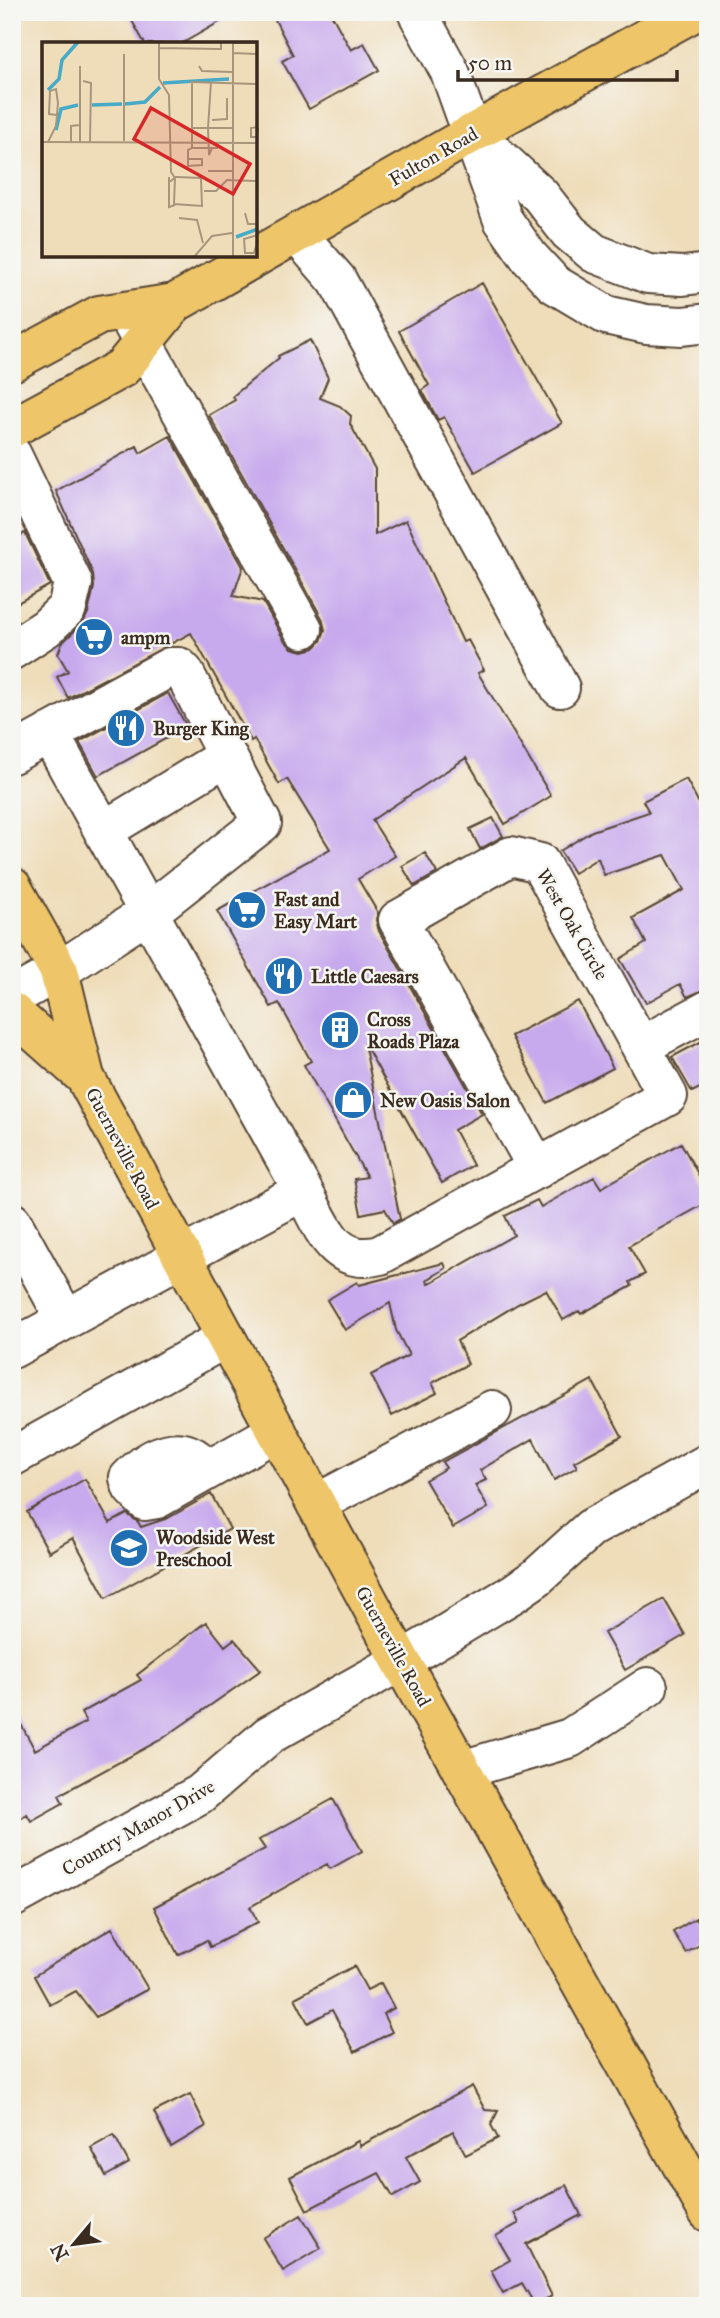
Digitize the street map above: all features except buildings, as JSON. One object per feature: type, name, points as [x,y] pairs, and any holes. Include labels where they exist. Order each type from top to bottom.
[{"type":"main road","name":"Fulton Road","points":[[257,257],[473,133],[694,12]]},
{"type":"main road","name":"Fulton Road","points":[[12,362],[99,315],[134,327],[256,257]]},
{"type":"main road","points":[[12,428],[122,368],[134,327]]},
{"type":"main road","name":"Guerneville Road","points":[[12,887],[59,971],[85,1077],[401,1661],[708,2212]]},
{"type":"main road","name":"Guerneville Road","points":[[12,1012],[85,1077]]},
{"type":"street","points":[[417,12],[450,72],[503,220],[529,257],[554,284],[606,315],[646,324],[681,326],[708,323]]},
{"type":"street","points":[[473,133],[540,195],[569,232],[594,253],[648,274],[683,276],[708,273]]},
{"type":"street","points":[[297,234],[337,280],[559,688]]},
{"type":"street","points":[[134,327],[303,629]]},
{"type":"street","points":[[12,455],[73,583],[67,608],[46,628],[12,650]]},
{"type":"street","points":[[12,754],[160,670],[179,667],[261,823],[148,913],[59,971],[12,997]]},
{"type":"street","points":[[12,1349],[303,1191],[48,733]]},
{"type":"street","points":[[103,831],[228,757]]},
{"type":"street","name":"West Oak Circle","points":[[303,1191],[337,1247],[350,1257],[365,1259],[380,1255],[538,1169],[668,1096],[540,863],[511,856],[398,920],[538,1169]]},
{"type":"street","points":[[641,1046],[708,1010]]},
{"type":"street","points":[[12,1222],[66,1320]]},
{"type":"street","points":[[12,1457],[226,1338]]},
{"type":"street","points":[[316,1504],[492,1410]]},
{"type":"street","points":[[207,1471],[277,1431]]},
{"type":"street","name":"Country Manor Drive","points":[[12,1899],[200,1794],[269,1735],[401,1661],[537,1577],[591,1528],[708,1463]]},
{"type":"street","points":[[462,1770],[570,1738],[649,1687]]},
{"type":"place","name":"ampm","points":[[94,637]]},
{"type":"place","name":"Burger King","points":[[126,728]]},
{"type":"place","name":"Fast and Easy Mart","points":[[247,910]]},
{"type":"place","name":"Little Caesars","points":[[284,976]]},
{"type":"place","name":"Cross Roads Plaza","points":[[340,1030]]},
{"type":"place","name":"New Oasis Salon","points":[[353,1100]]},
{"type":"place","name":"Woodside West Preschool","points":[[129,1548]]}]
